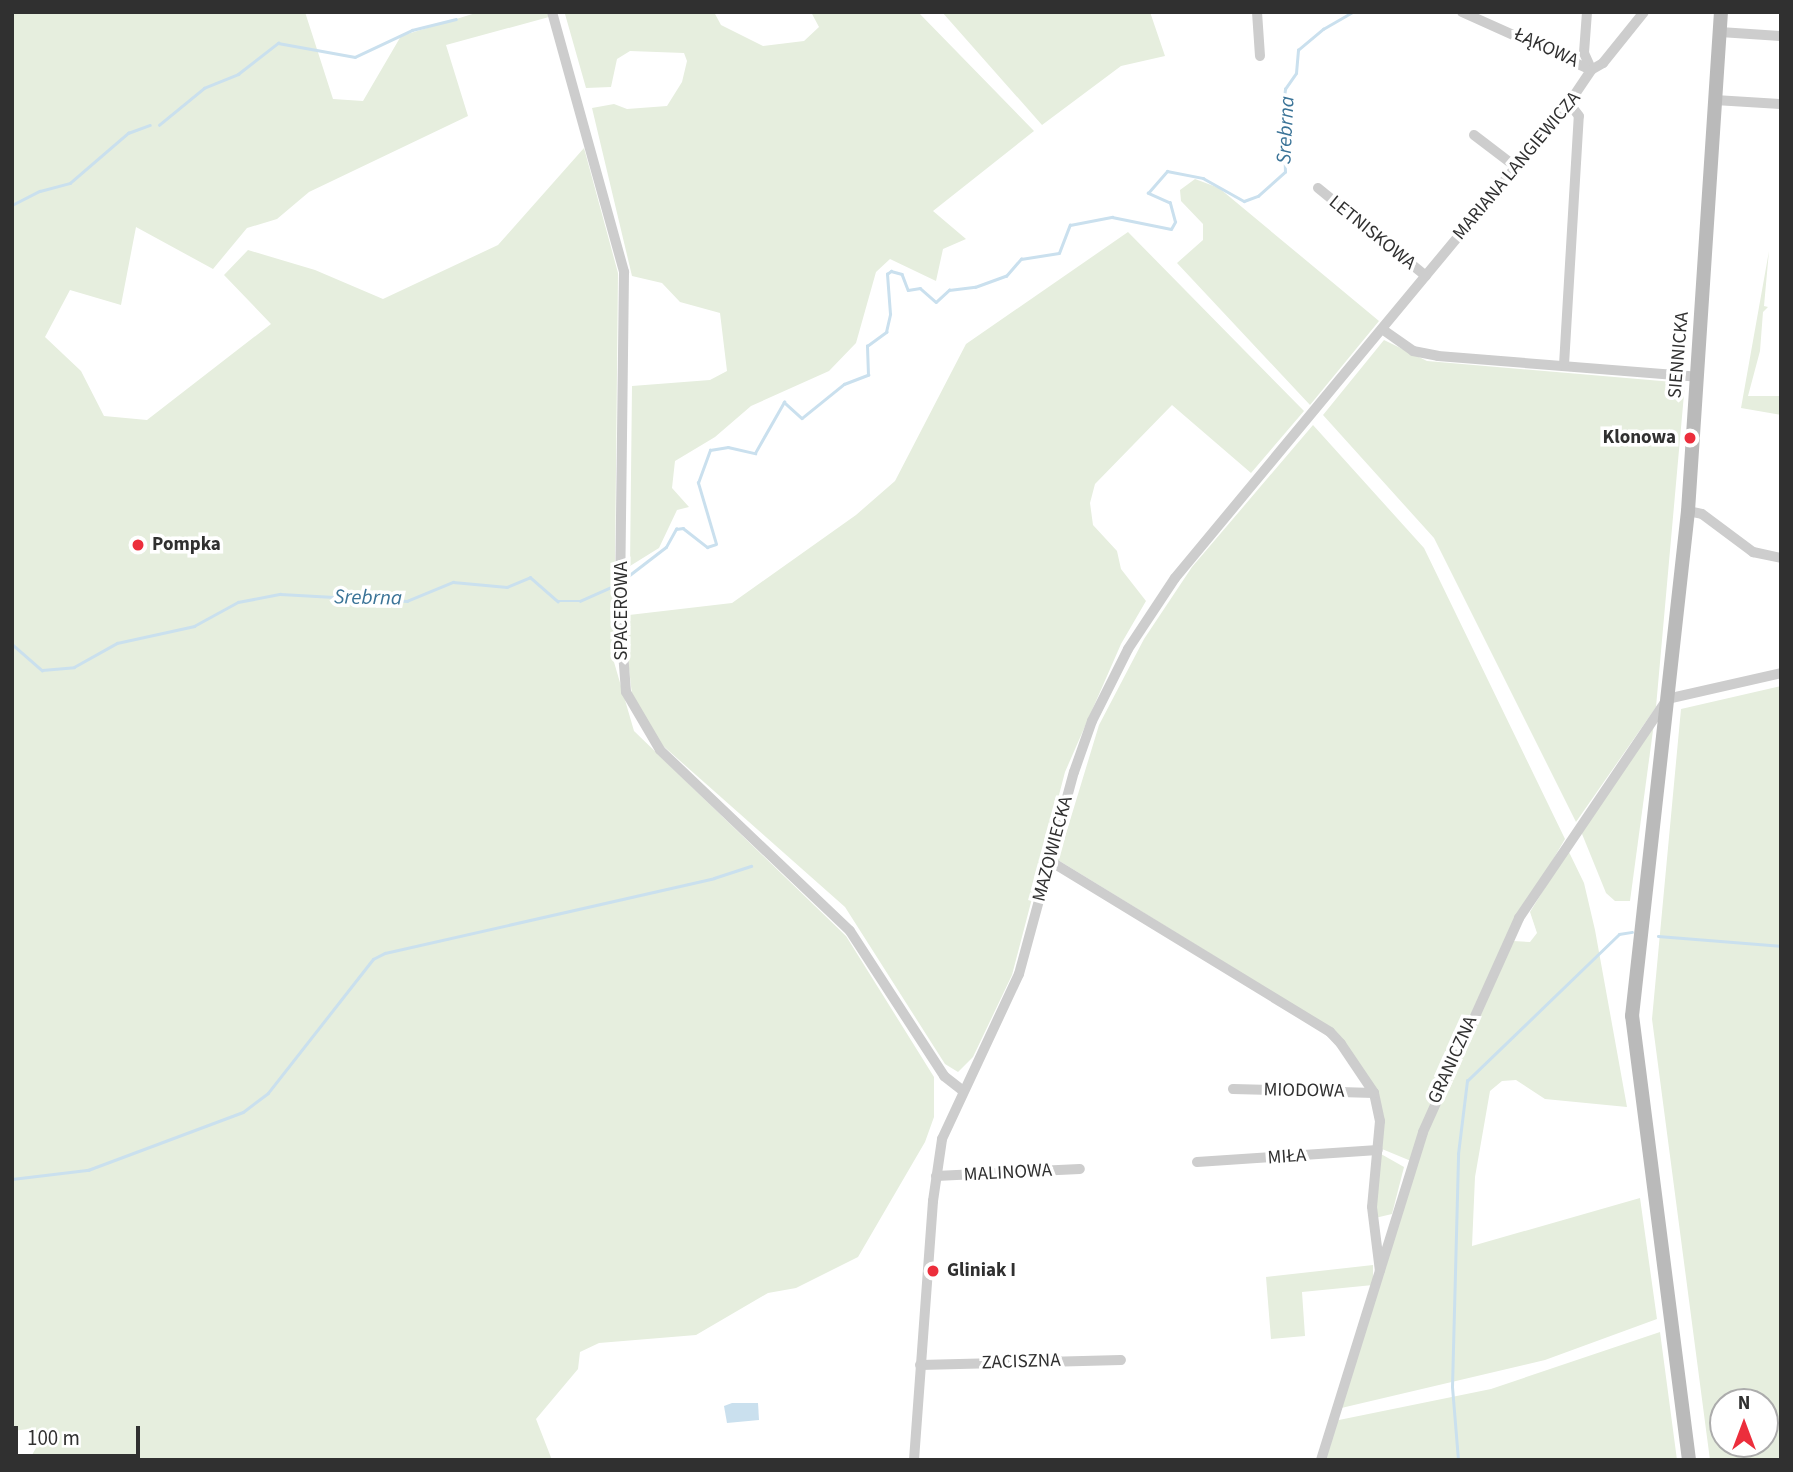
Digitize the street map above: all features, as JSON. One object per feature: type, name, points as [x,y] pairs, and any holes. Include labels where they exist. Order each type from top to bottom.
[{"type":"main road","name":"SIENNICKA","points":[[1689,1460],[1632,1031],[1688,512],[1721,12]]},
{"type":"street","name":"SPACEROWA","points":[[552,12],[612,215],[624,272],[622,682],[644,730],[850,931],[944,1076],[963,1091]]},
{"type":"street","points":[[1257,12],[1260,57]]},
{"type":"street","name":"ŁĄKOWA","points":[[1462,12],[1591,70]]},
{"type":"street","points":[[1587,12],[1584,53],[1591,70]]},
{"type":"street","name":"MARIANA LANGIEWICZA","points":[[1386,325],[1569,103],[1591,70],[1602,63],[1644,12]]},
{"type":"street","points":[[1720,32],[1781,36]]},
{"type":"street","points":[[1715,100],[1781,104]]},
{"type":"street","points":[[1563,365],[1579,120],[1569,103]]},
{"type":"street","points":[[1474,135],[1517,167]]},
{"type":"street","name":"LETNISKOWA","points":[[1318,188],[1426,276]]},
{"type":"street","points":[[1386,325],[1413,351],[1697,376]]},
{"type":"street","name":"MAZOWIECKA","points":[[914,1460],[936,1176],[943,1139],[1019,974],[1083,746],[1128,649],[1181,570],[1386,325]]},
{"type":"street","points":[[1688,512],[1702,514],[1753,552],[1781,558]]},
{"type":"street","points":[[1667,699],[1781,673]]},
{"type":"street","name":"GRANICZNA","points":[[1321,1460],[1441,1083],[1518,918],[1667,699]]},
{"type":"street","points":[[1050,861],[1330,1032],[1374,1093],[1378,1150],[1372,1207],[1380,1272]]},
{"type":"street","name":"MIODOWA","points":[[1233,1089],[1374,1093]]},
{"type":"street","name":"MIŁA","points":[[1197,1162],[1378,1150]]},
{"type":"street","name":"MALINOWA","points":[[936,1176],[1080,1169]]},
{"type":"street","name":"ZACISZNA","points":[[920,1365],[1121,1360]]},
{"type":"green space","points":[[12,12],[305,12],[333,99],[363,101],[401,36],[479,12],[548,12],[549,17],[446,45],[468,116],[309,192],[277,219],[247,228],[213,269],[136,227],[121,305],[70,290],[45,337],[81,371],[104,416],[147,420],[271,324],[224,275],[248,250],[315,270],[383,299],[498,245],[584,148],[618,273],[614,662],[634,731],[846,936],[934,1077],[934,1117],[925,1142],[858,1257],[796,1288],[768,1293],[696,1335],[599,1343],[580,1352],[578,1369],[536,1419],[552,1460],[29,1460],[36,1448],[29,1429],[12,1431]]},
{"type":"green space","points":[[714,12],[721,25],[763,46],[804,41],[819,27],[811,12],[918,12],[1034,131],[933,211],[966,239],[943,249],[936,281],[890,259],[876,272],[856,343],[829,371],[751,406],[715,437],[675,461],[672,488],[689,507],[677,510],[659,548],[630,566],[632,386],[710,380],[727,371],[720,313],[680,302],[662,283],[632,276],[592,108],[614,104],[627,109],[667,106],[682,82],[687,61],[684,53],[630,51],[617,59],[611,87],[586,88],[565,14]]},
{"type":"green space","points":[[942,12],[1150,12],[1165,56],[1121,66],[1042,125]]},
{"type":"green space","points":[[1195,179],[1219,188],[1379,321],[1310,405],[1177,263],[1203,240],[1203,224],[1181,201],[1180,190]]},
{"type":"green space","points":[[1128,232],[1304,411],[1251,473],[1172,405],[1095,484],[1090,503],[1093,525],[1117,551],[1121,569],[1146,601],[1121,644],[1065,772],[1012,975],[973,1057],[958,1072],[945,1064],[845,907],[661,744],[632,695],[626,641],[629,615],[732,603],[856,515],[895,481],[966,344]]},
{"type":"green space","points":[[1769,251],[1764,306],[1768,307],[1763,312],[1760,351],[1748,396],[1779,396],[1781,415],[1741,408]]},
{"type":"green space","points":[[1384,340],[1427,361],[1685,383],[1656,707],[1576,822],[1434,538],[1323,415]]},
{"type":"green space","points":[[1313,425],[1424,548],[1565,839],[1503,945],[1439,1083],[1411,1161],[1382,1149],[1382,1123],[1349,1049],[1237,970],[1058,860],[1099,725],[1144,639],[1192,567]]},
{"type":"green space","points":[[1781,686],[1781,1460],[1710,1460],[1779,1458],[1779,1388],[1709,1388],[1709,1452],[1652,1019],[1681,709]]},
{"type":"green space","points":[[1654,723],[1630,901],[1615,901],[1606,893],[1580,829]]},
{"type":"green space","points":[[1568,850],[1584,883],[1595,930],[1627,1107],[1545,1099],[1516,1080],[1502,1081],[1490,1091],[1475,1177],[1472,1246],[1640,1198],[1657,1319],[1545,1360],[1337,1409],[1434,1111],[1513,941],[1530,942],[1537,933],[1530,912]]},
{"type":"green space","points":[[1381,1154],[1404,1167],[1392,1214],[1375,1218]]},
{"type":"green space","points":[[1373,1265],[1373,1285],[1302,1292],[1305,1336],[1271,1339],[1266,1277]]},
{"type":"green space","points":[[1660,1332],[1677,1460],[1325,1460],[1334,1421],[1491,1389]]},
{"type":"water","points":[[732,1403],[758,1403],[759,1420],[727,1423],[724,1406]]},
{"type":"waterway","name":"Srebrna","points":[[623,580],[666,547],[676,529],[683,528],[707,547],[716,544],[698,483],[710,450],[728,447],[755,453],[784,402],[802,418],[844,384],[868,375],[867,346],[886,332],[890,314],[887,274],[891,271],[902,274],[908,290],[920,288],[936,302],[949,290],[975,287],[1006,276],[1021,259],[1059,253],[1070,225],[1112,217],[1171,229],[1175,222],[1170,203],[1148,193],[1167,171],[1203,178],[1244,201],[1258,196],[1285,172],[1285,89],[1296,73],[1298,50],[1323,29],[1352,12]]},
{"type":"waterway","points":[[159,125],[204,88],[238,74],[278,43],[355,57],[412,30],[456,19]]},
{"type":"waterway","points":[[12,205],[40,191],[70,183],[128,133],[150,125]]},
{"type":"waterway","name":"Srebrna","points":[[12,644],[42,670],[74,667],[117,643],[194,626],[238,602],[280,594],[407,601],[453,582],[507,587],[530,577],[558,601],[580,601],[618,584]]},
{"type":"waterway","points":[[12,1179],[88,1170],[243,1112],[268,1093],[373,959],[385,953],[714,878],[751,866]]},
{"type":"waterway","points":[[1458,1460],[1452,1387],[1458,1154],[1467,1081],[1619,934],[1632,932]]},
{"type":"waterway","points":[[1658,936],[1781,946]]},
{"type":"place","name":"Klonowa","points":[[1690,438]]},
{"type":"place","name":"Pompka","points":[[138,545]]},
{"type":"place","name":"Gliniak I","points":[[933,1271]]}]
